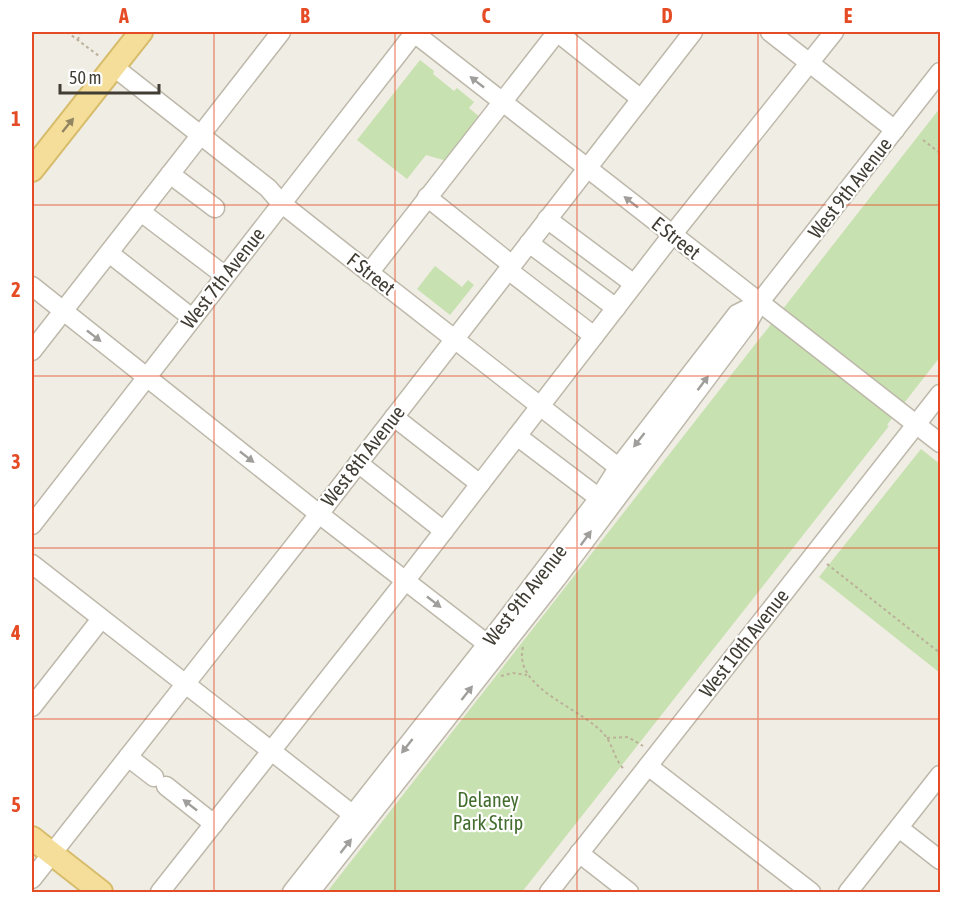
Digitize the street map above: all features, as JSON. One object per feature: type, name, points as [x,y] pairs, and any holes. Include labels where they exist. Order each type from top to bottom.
[{"type":"main road","points":[[32,170],[141,32]]},
{"type":"main road","points":[[32,838],[101,892]]},
{"type":"street","points":[[32,351],[281,32]]},
{"type":"street","name":"E Street","points":[[414,32],[940,443]]},
{"type":"street","name":"West 7th Avenue","points":[[32,525],[414,32]]},
{"type":"street","points":[[369,273],[557,32],[641,99]]},
{"type":"street","name":"West 8th Avenue","points":[[32,879],[693,32]]},
{"type":"street","points":[[770,32],[895,130]]},
{"type":"street","points":[[160,892],[406,580],[672,235],[834,32]]},
{"type":"street","name":"F Street","points":[[114,67],[268,188],[281,203],[369,273],[625,472]]},
{"type":"street","name":"West 9th Avenue","points":[[493,648],[511,637],[737,314],[759,303],[940,72]]},
{"type":"street","points":[[170,174],[215,208]]},
{"type":"street","points":[[428,197],[594,336]]},
{"type":"street","points":[[141,212],[224,275]]},
{"type":"street","points":[[547,219],[634,284]]},
{"type":"street","points":[[529,243],[616,308]]},
{"type":"street","points":[[109,253],[192,318]]},
{"type":"street","points":[[32,286],[319,514],[493,648]]},
{"type":"street","name":"West 10th Avenue","points":[[549,892],[940,394]]},
{"type":"street","points":[[394,417],[480,484]]},
{"type":"street","points":[[517,436],[599,498]]},
{"type":"street","points":[[358,464],[444,531]]},
{"type":"street","name":"West 9th Avenue","points":[[292,892],[358,819],[493,648],[599,498],[625,472]]},
{"type":"street","points":[[32,564],[358,819]]},
{"type":"street","points":[[32,707],[101,619]]},
{"type":"street","points":[[128,757],[214,824]]},
{"type":"street","points":[[652,761],[811,892]]},
{"type":"street","points":[[848,892],[940,776]]},
{"type":"street","name":"West 9th Avenue","points":[[310,892],[358,819]]},
{"type":"street","points":[[899,828],[940,860]]},
{"type":"street","points":[[579,854],[629,892]]},
{"type":"path","points":[[67,32],[114,67]]},
{"type":"path","points":[[78,40],[80,32]]},
{"type":"path","points":[[923,140],[940,153]]},
{"type":"path","points":[[826,563],[940,653]]},
{"type":"path","points":[[511,637],[523,646],[523,662],[527,675],[553,698],[576,710],[607,738],[616,761],[627,773]]},
{"type":"path","points":[[607,738],[628,737],[636,741],[652,761]]},
{"type":"green space","points":[[420,60],[454,91],[457,88],[474,102],[469,108],[481,118],[447,161],[426,155],[407,179],[357,140]]},
{"type":"green space","name":"Delaney Park Strip","points":[[940,108],[940,357],[887,425],[889,426],[522,892],[327,892]]},
{"type":"green space","points":[[435,266],[462,287],[468,280],[474,285],[450,315],[417,289]]},
{"type":"green space","points":[[921,449],[940,464],[940,673],[819,577]]}]
